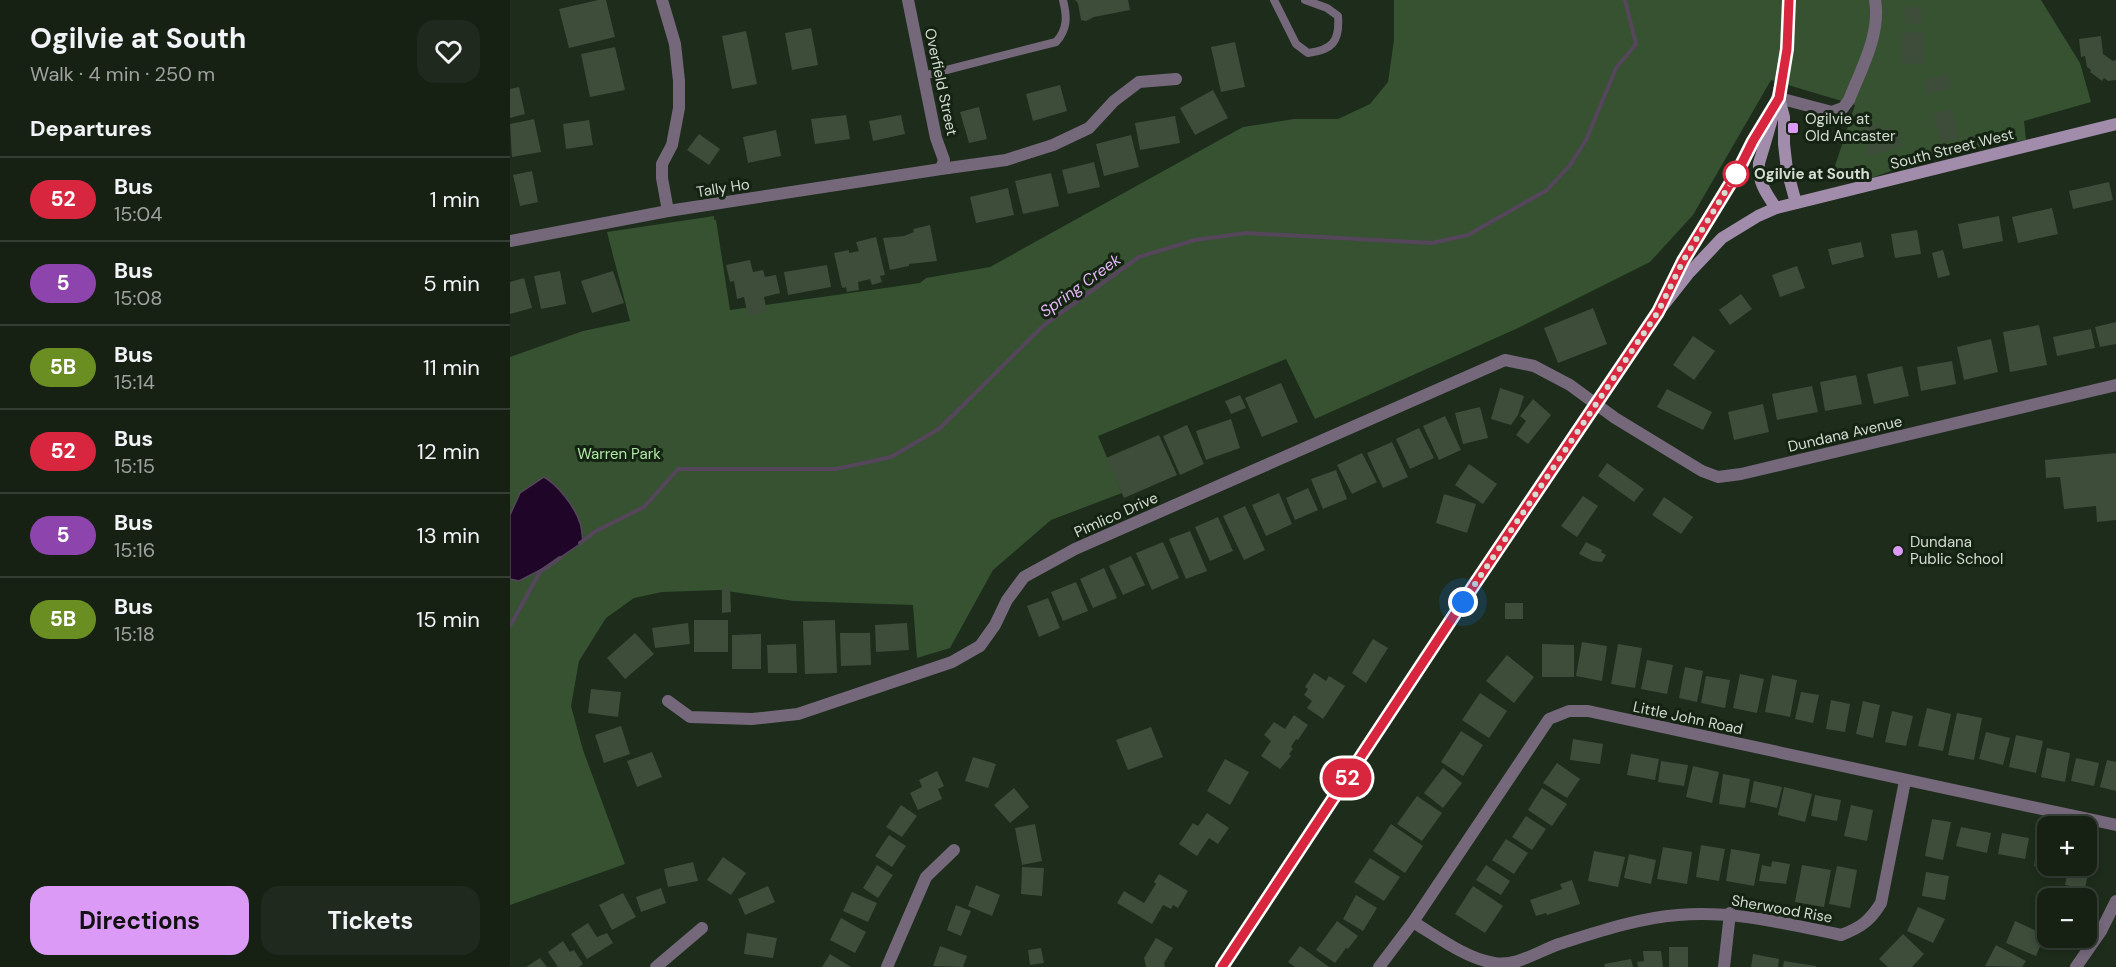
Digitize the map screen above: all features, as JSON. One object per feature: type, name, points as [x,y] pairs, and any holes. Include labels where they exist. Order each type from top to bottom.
[{"type":"street","points":[[662,0],[675,44],[679,81],[679,108],[672,146],[662,164],[668,211]]},
{"type":"street","name":"Overfield Street","points":[[908,0],[936,138],[944,160],[941,169]]},
{"type":"street","points":[[1776,208],[1759,179],[1759,163],[1779,98],[1787,49],[1789,0]]},
{"type":"street","points":[[1779,98],[1832,112],[1843,108],[1849,100],[1875,33],[1877,8],[1875,0]]},
{"type":"street","name":"Tally Ho","points":[[510,241],[668,211],[1006,160],[1053,145],[1089,128],[1114,101],[1139,82],[1176,79]]},
{"type":"street","points":[[1779,98],[1784,117],[1787,170],[1796,203]]},
{"type":"street","points":[[1228,965],[1470,591],[1658,312],[1683,261],[1779,98]]},
{"type":"street","name":"South Street West","points":[[1658,312],[1688,274],[1722,238],[1776,208],[2116,124]]},
{"type":"street","name":"Pimlico Drive","points":[[668,701],[690,717],[753,718],[798,714],[952,662],[980,646],[995,626],[1007,600],[1024,577],[1075,549],[1505,360],[1534,366],[1570,385],[1596,404]]},
{"type":"street","name":"Dundana Avenue","points":[[1596,404],[1702,471],[1718,477],[1740,474],[2116,385]]},
{"type":"street","name":"Little John Road","points":[[1379,967],[1413,922],[1549,718],[1569,711],[1587,711],[2116,825]]},
{"type":"street","name":"Sherwood Rise","points":[[1413,922],[1470,955],[1496,964],[1520,960],[1556,945],[1628,924],[1677,915],[1730,914],[1841,934],[1858,929],[1871,919],[1881,903],[1905,781]]},
{"type":"street","points":[[887,967],[926,877],[954,850]]},
{"type":"street","points":[[2076,967],[2101,931],[2116,901]]},
{"type":"street","points":[[1724,967],[1730,914]]},
{"type":"street","points":[[656,967],[702,928]]},
{"type":"lane","points":[[923,76],[1056,42],[1066,24],[1064,0]]},
{"type":"lane","points":[[1274,0],[1296,44],[1308,53],[1324,51],[1334,44],[1339,30],[1338,16],[1327,8],[1305,0]]},
{"type":"green space","name":"Warren Park","points":[[1394,0],[2041,0],[2080,63],[2091,102],[2024,121],[2026,140],[1940,153],[1866,180],[1831,178],[1855,105],[1771,80],[1693,215],[1650,262],[1518,328],[1315,419],[1286,359],[1098,436],[1122,493],[1051,520],[993,570],[950,648],[917,658],[913,605],[794,601],[720,590],[662,592],[634,598],[606,618],[579,661],[571,706],[583,750],[625,864],[510,905],[510,357],[583,331],[630,321],[607,232],[714,216],[730,310],[920,283],[926,278],[990,267],[1243,127],[1294,119],[1338,119],[1370,104],[1388,82],[1394,40]]},
{"type":"shaded area","points":[[544,477],[560,491],[574,510],[581,525],[583,542],[546,567],[519,581],[510,579],[510,515],[520,493]]},
{"type":"building","points":[[606,0],[615,37],[569,48],[559,9]]},
{"type":"building","points":[[1075,0],[1128,0],[1130,10],[1094,17],[1086,21],[1081,20],[1078,3]]},
{"type":"building","points":[[1921,6],[1922,23],[1906,25],[1904,8]]},
{"type":"building","points":[[811,28],[818,65],[792,70],[785,33]]},
{"type":"building","points":[[746,31],[757,84],[732,89],[722,36]]},
{"type":"building","points":[[1902,32],[1925,33],[1923,64],[1901,63]]},
{"type":"building","points":[[2101,36],[2103,54],[2113,61],[2116,60],[2116,80],[2108,81],[2104,78],[2102,81],[2090,72],[2085,56],[2081,57],[2079,39]]},
{"type":"building","points":[[1235,42],[1245,87],[1221,92],[1211,47]]},
{"type":"building","points":[[615,47],[625,90],[590,97],[581,54]]},
{"type":"building","points":[[1948,74],[1951,89],[1927,94],[1924,79]]},
{"type":"building","points":[[1060,85],[1067,111],[1033,121],[1026,94]]},
{"type":"building","points":[[519,87],[525,114],[510,118],[510,89]]},
{"type":"building","points":[[1213,90],[1228,118],[1195,135],[1180,108]]},
{"type":"building","points":[[979,107],[987,139],[969,143],[960,112]]},
{"type":"building","points":[[1952,109],[1959,139],[1940,143],[1933,113]]},
{"type":"building","points":[[846,115],[850,139],[815,144],[811,119]]},
{"type":"building","points":[[901,115],[905,134],[873,141],[869,121]]},
{"type":"building","points":[[1175,116],[1180,143],[1140,150],[1135,123]]},
{"type":"building","points":[[534,119],[541,152],[512,157],[510,124]]},
{"type":"building","points":[[589,120],[593,145],[566,149],[563,124]]},
{"type":"building","points":[[1879,123],[1881,130],[1890,128],[1891,135],[1899,133],[1902,146],[1868,156],[1861,127]]},
{"type":"building","points":[[776,130],[781,156],[748,163],[743,137]]},
{"type":"building","points":[[699,134],[720,149],[709,165],[687,150]]},
{"type":"building","points":[[1131,135],[1139,167],[1104,176],[1096,144]]},
{"type":"building","points":[[1094,162],[1100,187],[1068,194],[1062,170]]},
{"type":"building","points":[[532,171],[538,202],[520,206],[513,175]]},
{"type":"building","points":[[1051,173],[1059,206],[1023,214],[1015,181]]},
{"type":"building","points":[[2109,182],[2113,200],[2073,209],[2069,191]]},
{"type":"building","points":[[1008,188],[1014,215],[976,223],[970,197]]},
{"type":"building","points":[[2052,208],[2058,234],[2018,243],[2012,217]]},
{"type":"building","points":[[1999,216],[2003,241],[1963,249],[1958,224]]},
{"type":"building","points":[[930,225],[937,261],[909,264],[909,266],[890,270],[883,238],[904,236],[914,232],[913,229]]},
{"type":"building","points":[[1917,230],[1921,254],[1895,258],[1891,234]]},
{"type":"building","points":[[876,237],[885,275],[880,276],[882,282],[872,285],[870,279],[858,282],[859,290],[847,292],[846,287],[842,288],[834,253],[859,251],[856,242]]},
{"type":"building","points":[[1861,242],[1864,257],[1832,265],[1828,249]]},
{"type":"building","points":[[1943,250],[1950,275],[1938,278],[1932,253]]},
{"type":"building","points":[[750,260],[753,272],[763,270],[765,277],[776,275],[780,293],[764,297],[767,312],[748,316],[744,297],[737,299],[734,281],[730,282],[726,265]]},
{"type":"building","points":[[827,265],[831,287],[788,295],[784,272]]},
{"type":"building","points":[[1797,266],[1805,288],[1780,297],[1772,275]]},
{"type":"building","points":[[560,271],[566,304],[541,309],[534,276]]},
{"type":"building","points":[[613,271],[624,303],[592,313],[581,281]]},
{"type":"building","points":[[524,278],[532,308],[510,314],[510,282]]},
{"type":"building","points":[[1741,294],[1752,309],[1730,325],[1719,310]]},
{"type":"building","points":[[1593,308],[1607,344],[1558,363],[1544,328]]},
{"type":"building","points":[[2116,322],[2116,344],[2100,347],[2095,327]]},
{"type":"building","points":[[2039,325],[2047,365],[2010,372],[2003,332]]},
{"type":"building","points":[[2091,329],[2095,348],[2057,356],[2053,337]]},
{"type":"building","points":[[1693,336],[1715,351],[1694,380],[1673,365]]},
{"type":"building","points":[[1991,339],[1998,372],[1964,380],[1957,347]]},
{"type":"building","points":[[1952,361],[1956,384],[1921,391],[1917,367]]},
{"type":"building","points":[[1902,366],[1909,396],[1874,404],[1867,374]]},
{"type":"building","points":[[1856,375],[1862,404],[1825,411],[1820,382]]},
{"type":"building","points":[[1281,383],[1298,422],[1262,437],[1245,398]]},
{"type":"building","points":[[1812,386],[1818,412],[1777,420],[1772,394]]},
{"type":"building","points":[[1500,388],[1524,396],[1518,415],[1511,425],[1491,419]]},
{"type":"building","points":[[1667,389],[1712,412],[1703,430],[1657,407]]},
{"type":"building","points":[[1240,395],[1246,408],[1231,414],[1225,401]]},
{"type":"building","points":[[1533,399],[1551,415],[1528,444],[1516,435],[1526,421],[1520,416]]},
{"type":"building","points":[[1763,404],[1769,432],[1734,440],[1728,412]]},
{"type":"building","points":[[1480,407],[1488,438],[1463,444],[1455,413]]},
{"type":"building","points":[[1445,416],[1461,450],[1439,460],[1423,426]]},
{"type":"building","points":[[1231,419],[1240,448],[1206,460],[1196,431]]},
{"type":"building","points":[[1187,425],[1204,464],[1180,475],[1163,436]]},
{"type":"building","points":[[1419,428],[1434,458],[1410,469],[1396,439]]},
{"type":"building","points":[[1159,435],[1177,475],[1124,498],[1106,458]]},
{"type":"building","points":[[1392,442],[1408,477],[1383,488],[1367,453]]},
{"type":"building","points":[[1362,453],[1377,482],[1352,494],[1337,465]]},
{"type":"building","points":[[2116,453],[2116,520],[2097,522],[2096,506],[2064,509],[2060,477],[2046,478],[2045,460]]},
{"type":"building","points":[[1607,463],[1644,489],[1634,502],[1598,476]]},
{"type":"building","points":[[1469,464],[1497,484],[1483,504],[1455,485]]},
{"type":"building","points":[[1336,470],[1347,499],[1323,509],[1311,479]]},
{"type":"building","points":[[1308,488],[1318,510],[1295,520],[1286,498]]},
{"type":"building","points":[[1279,493],[1292,524],[1266,536],[1252,505]]},
{"type":"building","points":[[1444,494],[1476,504],[1467,533],[1436,523]]},
{"type":"building","points":[[1583,496],[1598,506],[1577,537],[1561,526]]},
{"type":"building","points":[[1664,497],[1693,517],[1681,534],[1652,515]]},
{"type":"building","points":[[1245,506],[1265,550],[1244,560],[1223,516]]},
{"type":"building","points":[[1218,517],[1233,551],[1210,561],[1195,527]]},
{"type":"building","points":[[1190,531],[1207,571],[1186,579],[1169,539]]},
{"type":"building","points":[[1163,542],[1179,578],[1152,590],[1136,553]]},
{"type":"building","points":[[1586,542],[1602,550],[1601,552],[1606,555],[1602,562],[1593,561],[1579,554]]},
{"type":"building","points":[[1131,556],[1145,585],[1123,595],[1109,566]]},
{"type":"building","points":[[1104,568],[1117,598],[1093,608],[1080,579]]},
{"type":"building","points":[[1076,582],[1088,611],[1063,621],[1051,592]]},
{"type":"building","points":[[722,587],[730,587],[731,612],[722,613]]},
{"type":"building","points":[[1048,598],[1060,628],[1039,637],[1027,606]]},
{"type":"building","points":[[1505,603],[1523,603],[1523,619],[1505,619]]},
{"type":"building","points":[[694,620],[728,620],[728,652],[694,652]]},
{"type":"building","points":[[835,620],[837,673],[805,674],[803,621]]},
{"type":"building","points":[[688,623],[690,644],[655,648],[652,628]]},
{"type":"building","points":[[907,623],[909,650],[876,652],[875,625]]},
{"type":"building","points":[[635,633],[654,654],[625,679],[607,658]]},
{"type":"building","points":[[840,633],[870,633],[871,665],[841,666]]},
{"type":"building","points":[[761,634],[761,669],[732,669],[732,635]]},
{"type":"building","points":[[1373,639],[1388,648],[1366,683],[1352,673]]},
{"type":"building","points":[[1582,642],[1607,646],[1602,681],[1576,676]]},
{"type":"building","points":[[796,644],[797,673],[768,673],[767,645]]},
{"type":"building","points":[[1542,644],[1574,645],[1574,677],[1542,677]]},
{"type":"building","points":[[1618,644],[1642,648],[1635,688],[1611,684]]},
{"type":"building","points":[[1507,655],[1534,677],[1514,703],[1486,681]]},
{"type":"building","points":[[1647,660],[1673,665],[1667,694],[1641,689]]},
{"type":"building","points":[[1685,667],[1703,671],[1697,702],[1679,698]]},
{"type":"building","points":[[1314,673],[1326,681],[1329,676],[1345,686],[1323,719],[1307,708],[1312,701],[1304,695],[1308,689],[1305,687]]},
{"type":"building","points":[[1740,674],[1764,679],[1757,713],[1733,708]]},
{"type":"building","points":[[1772,675],[1797,680],[1790,717],[1765,712]]},
{"type":"building","points":[[1706,676],[1730,680],[1725,708],[1701,703]]},
{"type":"building","points":[[591,689],[621,692],[618,717],[588,713]]},
{"type":"building","points":[[1801,692],[1819,695],[1813,723],[1795,719]]},
{"type":"building","points":[[1480,693],[1507,711],[1489,738],[1462,720]]},
{"type":"building","points":[[1831,700],[1850,704],[1845,732],[1826,729]]},
{"type":"building","points":[[1863,701],[1880,705],[1873,738],[1856,734]]},
{"type":"building","points":[[1927,708],[1951,714],[1943,751],[1918,746]]},
{"type":"building","points":[[1892,711],[1913,716],[1906,746],[1885,742]]},
{"type":"building","points":[[1957,713],[1982,718],[1974,760],[1948,755]]},
{"type":"building","points":[[1294,715],[1308,725],[1298,740],[1296,739],[1291,747],[1293,749],[1289,754],[1291,756],[1280,769],[1261,756],[1271,741],[1264,735],[1274,722],[1285,729]]},
{"type":"building","points":[[621,726],[630,754],[604,763],[595,735]]},
{"type":"building","points":[[1151,727],[1163,757],[1128,770],[1116,740]]},
{"type":"building","points":[[1461,731],[1483,745],[1463,776],[1441,762]]},
{"type":"building","points":[[1986,732],[2010,738],[2003,765],[1979,759]]},
{"type":"building","points":[[2016,735],[2043,741],[2036,773],[2009,767]]},
{"type":"building","points":[[1573,739],[1603,744],[1600,764],[1570,760]]},
{"type":"building","points":[[2047,748],[2070,753],[2065,782],[2041,777]]},
{"type":"building","points":[[652,752],[662,777],[637,787],[627,761]]},
{"type":"building","points":[[1631,754],[1659,759],[1655,780],[1627,775]]},
{"type":"building","points":[[973,757],[996,764],[988,788],[965,781]]},
{"type":"building","points":[[2076,758],[2099,763],[2094,786],[2071,781]]},
{"type":"building","points":[[1225,759],[1249,772],[1230,805],[1207,791]]},
{"type":"building","points":[[2107,760],[2116,762],[2116,791],[2100,787]]},
{"type":"building","points":[[1661,761],[1688,765],[1684,786],[1658,782]]},
{"type":"building","points":[[1557,763],[1580,779],[1567,798],[1543,783]]},
{"type":"building","points":[[1693,766],[1719,772],[1712,803],[1686,797]]},
{"type":"building","points":[[1443,768],[1462,783],[1443,808],[1424,793]]},
{"type":"building","points":[[937,771],[944,786],[938,789],[942,799],[918,810],[910,793],[922,787],[919,780]]},
{"type":"building","points":[[1723,774],[1750,779],[1745,808],[1719,804]]},
{"type":"building","points":[[1754,781],[1782,787],[1777,808],[1750,802]]},
{"type":"building","points":[[1784,787],[1812,794],[1805,822],[1778,815]]},
{"type":"building","points":[[1014,788],[1029,807],[1010,823],[994,805]]},
{"type":"building","points":[[1542,788],[1567,804],[1552,826],[1528,810]]},
{"type":"building","points":[[1815,795],[1841,800],[1837,821],[1811,816]]},
{"type":"building","points":[[1417,796],[1442,813],[1422,841],[1397,824]]},
{"type":"building","points":[[901,805],[917,816],[902,837],[886,827]]},
{"type":"building","points":[[1851,805],[1873,810],[1867,841],[1844,836]]},
{"type":"building","points":[[1207,813],[1229,828],[1218,844],[1209,838],[1197,856],[1179,844],[1193,823],[1198,826]]},
{"type":"building","points":[[1526,816],[1546,829],[1532,850],[1512,837]]},
{"type":"building","points":[[1932,819],[1951,822],[1943,860],[1925,856]]},
{"type":"building","points":[[1035,824],[1042,861],[1022,865],[1015,828]]},
{"type":"building","points":[[1391,824],[1423,846],[1405,873],[1373,851]]},
{"type":"building","points":[[1961,827],[1991,833],[1987,853],[1956,846]]},
{"type":"building","points":[[2002,833],[2029,838],[2025,859],[1998,854]]},
{"type":"building","points":[[889,835],[906,846],[892,867],[875,856]]},
{"type":"building","points":[[1506,839],[1528,853],[1514,874],[1492,860]]},
{"type":"building","points":[[1701,845],[1725,849],[1719,881],[1696,877]]},
{"type":"building","points":[[1663,847],[1692,852],[1687,884],[1657,879]]},
{"type":"building","points":[[2037,848],[2037,867],[2034,866]]},
{"type":"building","points":[[1731,849],[1760,854],[1754,886],[1726,881]]},
{"type":"building","points":[[1594,851],[1625,857],[1618,887],[1588,881]]},
{"type":"building","points":[[1629,854],[1656,860],[1651,884],[1624,878]]},
{"type":"building","points":[[723,857],[746,873],[731,895],[707,880]]},
{"type":"building","points":[[1370,858],[1400,877],[1384,901],[1354,882]]},
{"type":"building","points":[[1772,861],[1790,864],[1786,884],[1759,881],[1762,865],[1771,867]]},
{"type":"building","points":[[693,862],[698,881],[668,887],[664,869]]},
{"type":"building","points":[[877,865],[893,875],[878,898],[863,888]]},
{"type":"building","points":[[1486,865],[1510,881],[1501,895],[1476,880]]},
{"type":"building","points":[[1802,865],[1831,870],[1824,907],[1795,902]]},
{"type":"building","points":[[1837,866],[1857,870],[1850,908],[1829,904]]},
{"type":"building","points":[[1022,867],[1044,868],[1042,896],[1021,894]]},
{"type":"building","points":[[1926,872],[1949,876],[1945,900],[1922,896]]},
{"type":"building","points":[[1159,874],[1188,891],[1178,908],[1173,905],[1171,909],[1163,905],[1152,924],[1117,903],[1124,891],[1144,903],[1156,884],[1154,882]]},
{"type":"building","points":[[2067,876],[2087,876],[2085,888],[2065,885]]},
{"type":"building","points":[[1572,880],[1580,904],[1547,915],[1546,913],[1536,916],[1530,900],[1562,889],[1560,884]]},
{"type":"building","points":[[976,885],[1000,895],[992,916],[968,906]]},
{"type":"building","points":[[768,886],[775,902],[745,915],[738,899]]},
{"type":"building","points":[[1473,886],[1503,906],[1485,933],[1455,914]]},
{"type":"building","points":[[661,888],[666,903],[641,912],[636,897]]},
{"type":"building","points":[[852,892],[877,903],[868,922],[843,911]]},
{"type":"building","points":[[623,893],[636,917],[612,930],[599,905]]},
{"type":"building","points":[[1356,895],[1377,908],[1363,931],[1343,919]]},
{"type":"building","points":[[956,905],[971,911],[961,936],[947,930]]},
{"type":"building","points":[[1918,907],[1945,919],[1933,943],[1907,931]]},
{"type":"building","points":[[841,918],[866,932],[855,953],[830,940]]},
{"type":"building","points":[[1337,921],[1358,936],[1335,963],[1316,950]]},
{"type":"building","points":[[2015,921],[2037,931],[2037,948],[2039,948],[2036,956],[2006,943]]},
{"type":"building","points":[[588,923],[597,937],[607,933],[613,943],[587,959],[571,934]]},
{"type":"building","points":[[747,933],[777,938],[773,958],[744,954]]},
{"type":"building","points":[[1903,934],[1924,954],[1912,967],[1888,967],[1879,959]]},
{"type":"building","points":[[1156,938],[1173,948],[1164,963],[1165,967],[1146,967],[1144,958]]},
{"type":"building","points":[[563,941],[570,952],[574,950],[583,964],[579,967],[558,967],[548,952]]},
{"type":"building","points":[[1996,945],[2026,961],[2022,967],[1985,966]]},
{"type":"building","points":[[940,946],[967,956],[963,967],[933,966]]},
{"type":"building","points":[[1300,946],[1329,967],[1295,967],[1288,962]]},
{"type":"building","points":[[1669,947],[1688,947],[1688,967],[1669,967]]},
{"type":"building","points":[[1041,948],[1044,963],[1030,965],[1028,950]]},
{"type":"building","points":[[1643,951],[1661,951],[1663,967],[1638,967],[1637,962],[1644,961]]},
{"type":"building","points":[[830,954],[851,967],[822,967]]},
{"type":"building","points":[[1753,954],[1779,959],[1778,967],[1751,967]]},
{"type":"building","points":[[540,958],[547,967],[526,967]]},
{"type":"building","points":[[1631,959],[1633,967],[1605,967],[1604,964]]},
{"type":"building","points":[[1784,961],[1816,966],[1816,967],[1783,967]]},
{"type":"waterway","name":"Spring Creek","points":[[580,543],[596,531],[644,507],[678,469],[836,469],[891,457],[939,429],[1044,325],[1139,257],[1195,240],[1246,233],[1432,243],[1468,235],[1547,190],[1570,165],[1586,140],[1616,68],[1636,44],[1625,0]]},
{"type":"waterway","name":"Spring Creek","points":[[510,626],[540,572],[560,558]]},
{"type":"bus line","name":"52","points":[[1222,967],[1476,582],[1658,312],[1683,261],[1779,98],[1787,49],[1789,0]]},
{"type":"place","name":"Ogilvie at Old Ancaster","points":[[1793,128]]},
{"type":"place","name":"Ogilvie at South","points":[[1736,174]]},
{"type":"place","name":"Dundana Public School","points":[[1898,551]]},
{"type":"route","points":[[1463,602],[1658,312],[1683,261],[1738,171],[1736,174]]}]
